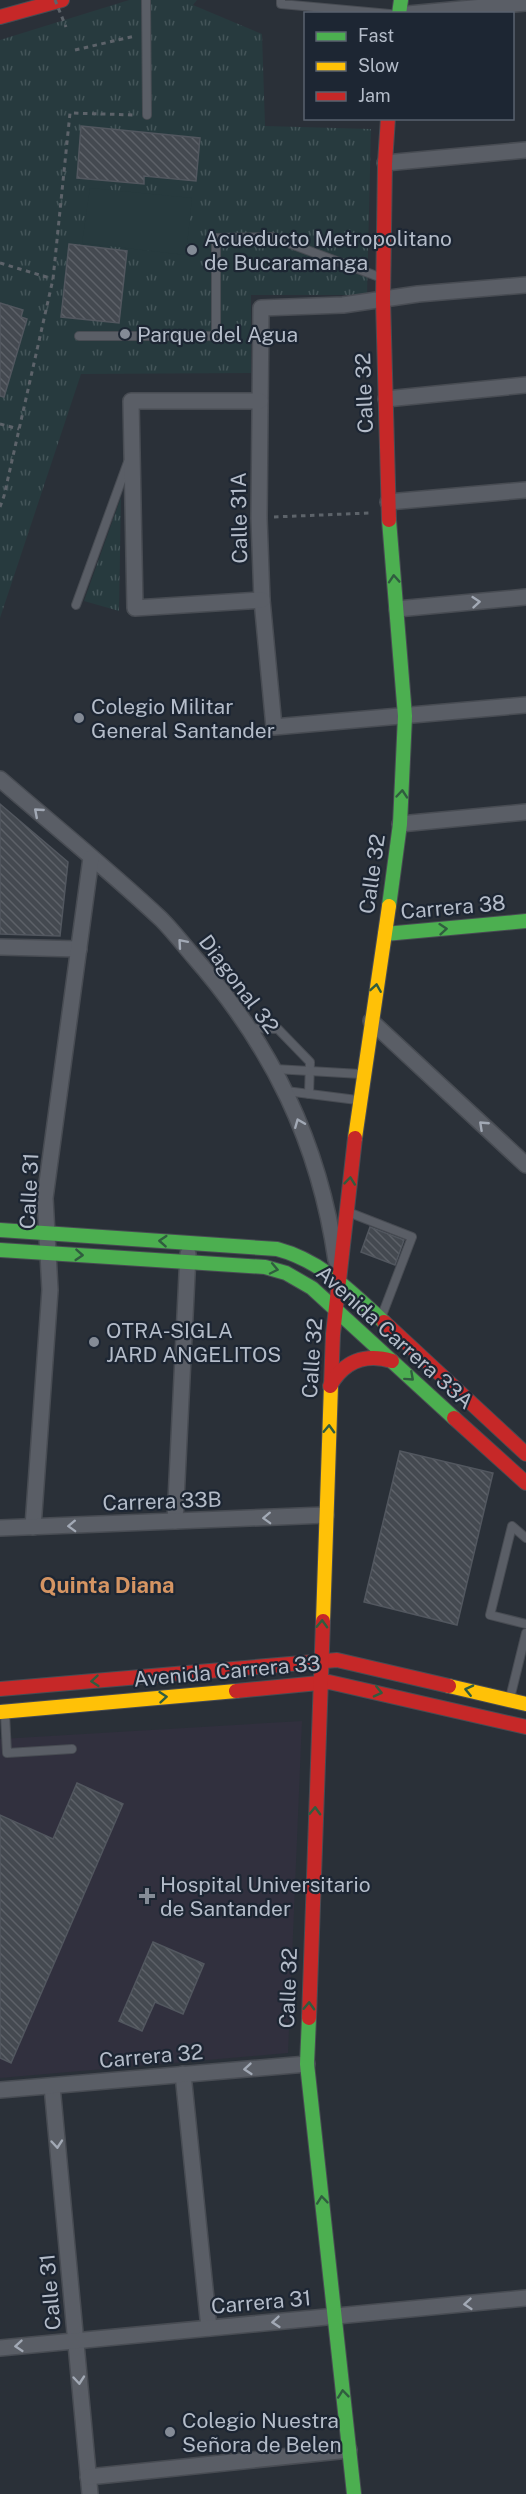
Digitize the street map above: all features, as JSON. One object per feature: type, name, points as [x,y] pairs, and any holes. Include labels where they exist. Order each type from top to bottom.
[{"type":"main road","points":[[0,17],[62,0]]},
{"type":"main road","name":"Calle 32","points":[[354,2494],[307,2064],[330,1386],[346,1211],[362,1074],[400,824],[405,716],[389,507],[383,300],[388,120]]},
{"type":"main road","name":"Carrera 38","points":[[385,934],[526,921]]},
{"type":"main road","name":"Avenida Carrera 33A","points":[[0,1230],[285,1250],[312,1260],[339,1281],[526,1454]]},
{"type":"main road","name":"Avenida Carrera 33A","points":[[0,1251],[276,1269],[295,1276],[336,1309],[526,1483]]},
{"type":"main road","points":[[330,1386],[340,1370],[355,1360],[372,1357],[392,1361]]},
{"type":"main road","name":"Avenida Carrera 33","points":[[2,1689],[338,1660],[526,1704]]},
{"type":"main road","name":"Avenida Carrera 33","points":[[2,1712],[320,1682],[357,1687],[526,1727]]},
{"type":"street","points":[[429,12],[526,3]]},
{"type":"street","points":[[385,163],[526,150]]},
{"type":"street","points":[[383,300],[418,294],[526,285]]},
{"type":"street","name":"Calle 31A","points":[[383,300],[343,305],[261,308],[259,518],[262,600],[274,727],[405,716]]},
{"type":"street","points":[[386,399],[526,385]]},
{"type":"street","points":[[260,401],[131,401],[135,608],[262,600]]},
{"type":"street","points":[[389,507],[526,490]]},
{"type":"street","points":[[397,609],[526,597]]},
{"type":"street","points":[[405,716],[526,705]]},
{"type":"street","name":"Diagonal 32","points":[[0,779],[162,920],[227,997],[249,1028],[275,1069],[301,1127],[326,1200],[339,1281]]},
{"type":"street","points":[[400,824],[526,812]]},
{"type":"street","name":"Calle 31","points":[[33,1527],[50,1290],[45,1198],[91,858]]},
{"type":"street","points":[[0,947],[79,949]]},
{"type":"street","points":[[371,1021],[526,1165]]},
{"type":"street","points":[[175,1521],[188,1242]]},
{"type":"street","name":"Carrera 33B","points":[[0,1528],[326,1515]]},
{"type":"street","name":"Carrera 32","points":[[0,2090],[307,2064]]},
{"type":"street","points":[[183,2074],[209,2328]]},
{"type":"street","name":"Calle 31","points":[[52,2086],[90,2494]]},
{"type":"street","name":"Carrera 31","points":[[0,2348],[526,2298]]},
{"type":"street","points":[[88,2477],[349,2450]]},
{"type":"lane","points":[[146,0],[147,116]]},
{"type":"lane","points":[[281,2],[372,12]]},
{"type":"lane","points":[[79,336],[216,336],[216,238],[272,237],[383,278]]},
{"type":"lane","points":[[76,605],[132,450]]},
{"type":"lane","points":[[249,1028],[278,1029],[310,1062],[309,1094]]},
{"type":"lane","points":[[275,1069],[362,1074]]},
{"type":"lane","points":[[286,1092],[359,1100]]},
{"type":"lane","points":[[346,1211],[412,1237],[380,1319]]},
{"type":"lane","points":[[526,1538],[512,1526],[490,1615],[526,1624]]},
{"type":"lane","points":[[510,1700],[526,1633]]},
{"type":"lane","points":[[2,1689],[2,1712],[8,1753],[72,1749]]},
{"type":"path","points":[[55,0],[66,27]]},
{"type":"path","points":[[75,50],[147,33]]},
{"type":"path","points":[[0,507],[52,279],[70,113],[147,116]]},
{"type":"path","points":[[0,264],[52,279]]},
{"type":"path","points":[[0,424],[19,429]]},
{"type":"path","points":[[259,518],[389,507]]},
{"type":"shaded area","name":"Hospital Universitario de Santander","points":[[302,1721],[288,2053],[0,2078],[0,1739]]},
{"type":"green space","name":"Parque del Agua","points":[[129,0],[197,0],[193,5],[262,34],[265,126],[371,129],[367,295],[251,295],[251,373],[81,374],[0,618],[0,40]]},
{"type":"green space","points":[[90,188],[192,198],[186,255],[82,243]]},
{"type":"green space","points":[[121,497],[119,611],[84,601]]},
{"type":"building","points":[[81,126],[200,138],[196,181],[144,176],[144,184],[77,178]]},
{"type":"building","points":[[69,244],[127,251],[119,323],[61,317]]},
{"type":"building","points":[[0,303],[23,310],[21,317],[27,319],[4,397],[0,396]]},
{"type":"building","points":[[0,804],[68,862],[60,936],[0,934]]},
{"type":"building","points":[[370,1227],[404,1240],[395,1265],[361,1252]]},
{"type":"building","points":[[400,1451],[493,1473],[457,1625],[364,1602]]},
{"type":"building","points":[[77,1783],[123,1804],[11,2063],[0,2058],[0,1815],[53,1839]]},
{"type":"building","points":[[153,1942],[204,1964],[183,2014],[155,2002],[142,2031],[119,2021]]},
{"type":"traffic: fast","points":[[399,12],[401,0]]},
{"type":"traffic: fast","points":[[389,520],[405,716],[400,824],[389,906]]},
{"type":"traffic: fast","points":[[385,934],[526,921]]},
{"type":"traffic: fast","points":[[0,1230],[277,1249],[293,1254],[322,1269],[384,1322]]},
{"type":"traffic: fast","points":[[0,1250],[265,1267],[286,1273],[312,1288],[454,1418]]},
{"type":"traffic: fast","points":[[309,2018],[307,2064],[354,2494]]},
{"type":"traffic: slow","points":[[355,1138],[389,906]]},
{"type":"traffic: slow","points":[[323,1621],[331,1385]]},
{"type":"traffic: slow","points":[[449,1686],[526,1704]]},
{"type":"traffic: slow","points":[[0,1712],[236,1691]]},
{"type":"traffic: jam","points":[[0,17],[62,0]]},
{"type":"traffic: jam","points":[[388,120],[383,300],[389,520]]},
{"type":"traffic: jam","points":[[331,1385],[333,1334],[355,1138]]},
{"type":"traffic: jam","points":[[384,1322],[526,1454]]},
{"type":"traffic: jam","points":[[330,1386],[342,1370],[356,1361],[373,1358],[392,1361]]},
{"type":"traffic: jam","points":[[454,1418],[526,1483]]},
{"type":"traffic: jam","points":[[309,2018],[323,1621]]},
{"type":"traffic: jam","points":[[0,1689],[337,1660],[449,1686]]},
{"type":"traffic: jam","points":[[236,1691],[329,1682],[526,1727]]},
{"type":"place","name":"Acueducto Metropolitano de Bucaramanga","points":[[192,250]]},
{"type":"place","name":"Parque del Agua","points":[[125,334]]},
{"type":"place","name":"Colegio Militar General Santander","points":[[79,718]]},
{"type":"place","name":"OTRA-SIGLA JARD ANGELITOS","points":[[94,1342]]},
{"type":"place","name":"Hospital Universitario de Santander","points":[[147,1896]]},
{"type":"place","name":"Colegio Nuestra Señora de Belen","points":[[170,2432]]},
{"type":"district","name":"Quinta Diana","points":[[107,1585]]}]
